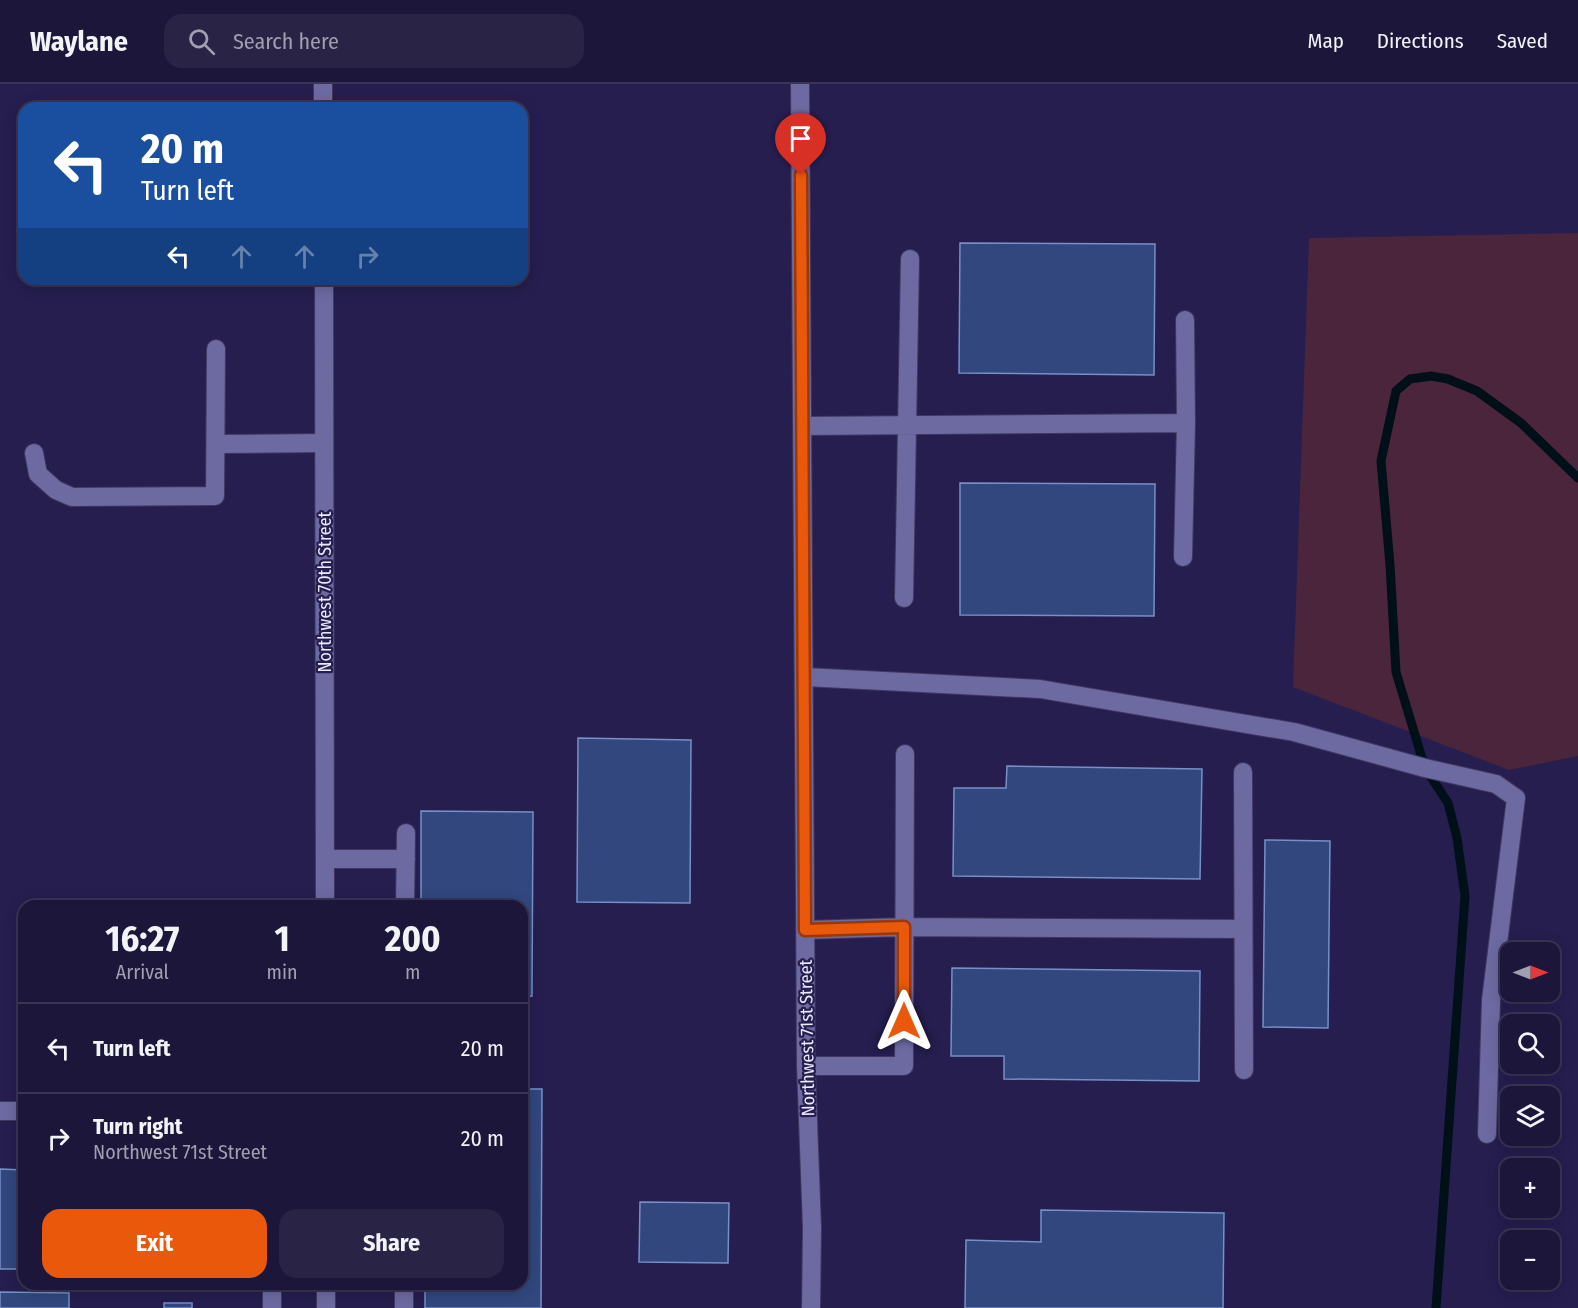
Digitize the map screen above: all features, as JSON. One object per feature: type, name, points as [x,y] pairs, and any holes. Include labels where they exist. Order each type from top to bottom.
[{"type":"street","points":[[323,84],[323,102]]},
{"type":"street","name":"Northwest 71st Street","points":[[800,84],[806,1066],[812,1228],[811,1308]]},
{"type":"street","points":[[904,598],[910,260]]},
{"type":"street","name":"Northwest 70th Street","points":[[324,285],[325,900]]},
{"type":"street","points":[[1183,557],[1186,423],[1185,320]]},
{"type":"street","points":[[34,453],[38,474],[56,490],[72,497],[215,496],[216,349]]},
{"type":"street","points":[[802,426],[1186,423]]},
{"type":"street","points":[[216,444],[324,443]]},
{"type":"street","points":[[805,677],[1040,689],[1294,732],[1425,768],[1496,784],[1516,798],[1491,1000],[1487,1134]]},
{"type":"street","points":[[806,1066],[904,1066],[906,754]]},
{"type":"street","points":[[1243,772],[1244,1070]]},
{"type":"street","points":[[405,900],[406,833]]},
{"type":"street","points":[[325,859],[405,859]]},
{"type":"street","points":[[805,930],[904,927],[1243,929]]},
{"type":"street","points":[[0,1111],[18,1111]]},
{"type":"street","points":[[272,1290],[272,1308]]},
{"type":"street","points":[[326,1290],[326,1308]]},
{"type":"street","points":[[404,1290],[404,1308]]},
{"type":"shaded area","points":[[1578,233],[1578,756],[1509,770],[1293,687],[1309,238]]},
{"type":"building","points":[[960,243],[1155,244],[1154,375],[959,373]]},
{"type":"building","points":[[960,483],[1155,484],[1154,616],[960,615]]},
{"type":"building","points":[[578,738],[691,740],[690,903],[577,902]]},
{"type":"building","points":[[1007,766],[1202,769],[1200,879],[953,876],[954,788],[1006,788]]},
{"type":"building","points":[[421,811],[533,812],[532,996],[528,996],[528,900],[421,900]]},
{"type":"building","points":[[1265,840],[1330,841],[1328,1028],[1263,1027]]},
{"type":"building","points":[[952,968],[1200,971],[1199,1081],[1004,1079],[1004,1056],[951,1056]]},
{"type":"building","points":[[528,1089],[542,1089],[541,1308],[425,1308],[425,1290],[528,1290]]},
{"type":"building","points":[[0,1169],[18,1170],[18,1269],[0,1269]]},
{"type":"building","points":[[640,1202],[729,1203],[728,1263],[639,1262]]},
{"type":"building","points":[[1041,1210],[1224,1213],[1223,1308],[965,1308],[966,1240],[1041,1242]]},
{"type":"building","points":[[0,1292],[69,1293],[69,1308],[0,1308]]},
{"type":"building","points":[[164,1303],[192,1303],[192,1308],[164,1308]]},
{"type":"waterway","points":[[1436,1308],[1465,896],[1457,838],[1448,803],[1425,768],[1396,672],[1381,461],[1396,391],[1410,379],[1431,376],[1448,379],[1477,391],[1521,423],[1578,478]]},
{"type":"route","points":[[801,175],[805,930],[904,927],[904,1021]]}]
